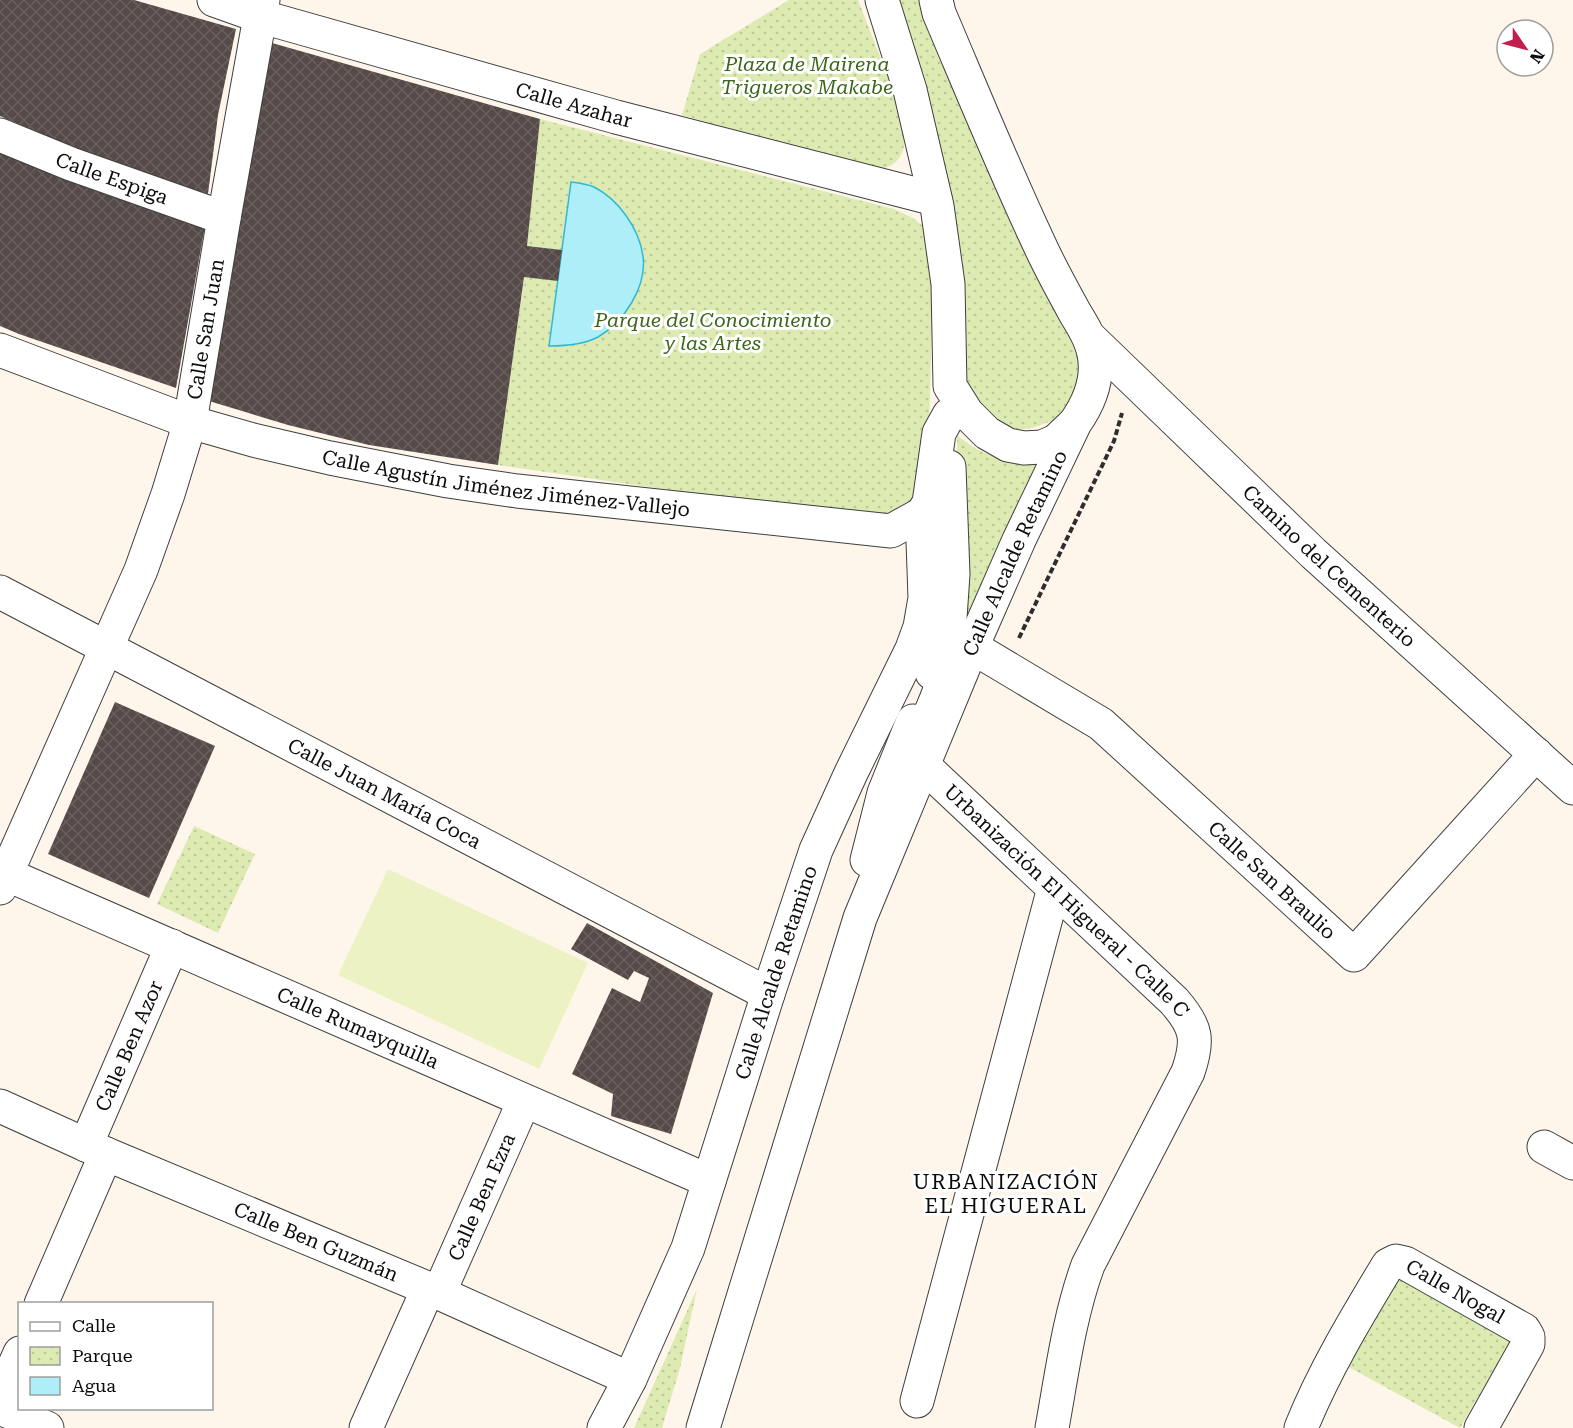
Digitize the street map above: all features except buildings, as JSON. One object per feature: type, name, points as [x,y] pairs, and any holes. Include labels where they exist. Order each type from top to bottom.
[{"type":"street","name":"Calle Azahar","points":[[214,0],[261,8],[616,117],[935,199]]},
{"type":"street","name":"Calle Alcalde Retamino","points":[[860,918],[866,865],[878,811],[940,653],[950,618],[953,574],[949,470],[948,284],[935,199],[910,90],[882,0]]},
{"type":"street","name":"Calle Alcalde Retamino","points":[[703,1428],[860,918],[972,648],[1020,540],[1092,392],[1095,375],[1094,355],[1089,337],[1044,256],[1021,206],[970,88],[936,0]]},
{"type":"street","name":"Calle San Juan","points":[[3,881],[13,827],[106,646],[141,570],[190,422],[261,8]]},
{"type":"street","name":"Calle Espiga","points":[[0,135],[71,164],[224,218]]},
{"type":"street","name":"Camino del Cementerio","points":[[1089,337],[1313,553],[1573,788]]},
{"type":"street","name":"Calle Agustín Jiménez Jiménez-Vallejo","points":[[0,350],[190,422],[330,458],[448,481],[518,491],[891,531],[922,514]]},
{"type":"street","name":"Calle Alcalde Retamino","points":[[949,401],[967,413],[987,433],[1008,445],[1024,448],[1042,447],[1056,441],[1079,417]]},
{"type":"street","points":[[922,514],[929,503],[939,433],[949,401]]},
{"type":"street","points":[[1079,417],[1107,403],[1141,401],[1159,406]]},
{"type":"street","name":"Calle Alcalde Retamino","points":[[604,1428],[630,1379],[688,1248],[816,850],[912,649],[920,627],[925,598],[922,514]]},
{"type":"street","name":"Calle Juan María Coca","points":[[0,592],[768,994]]},
{"type":"street","name":"Calle San Braulio","points":[[972,648],[1101,724],[1354,955],[1536,754]]},
{"type":"street","points":[[924,766],[919,751],[921,738],[942,683],[940,653]]},
{"type":"street","name":"Urbanización El Higueral - Calle C","points":[[924,766],[1174,1001],[1186,1015],[1196,1042],[1188,1072],[1088,1265],[1069,1333],[1053,1428]]},
{"type":"street","name":"Calle Rumayquilla","points":[[3,881],[172,946],[709,1182]]},
{"type":"street","points":[[917,1401],[1054,888]]},
{"type":"street","name":"Calle Ben Azor","points":[[42,1302],[172,946]]},
{"type":"street","name":"Calle Ben Ezra","points":[[366,1428],[524,1101]]},
{"type":"street","name":"Calle Ben Guzmán","points":[[0,1106],[96,1150],[434,1291],[630,1379]]},
{"type":"street","points":[[1544,1147],[1573,1163]]},
{"type":"street","name":"Calle Nogal","points":[[1301,1428],[1311,1403],[1352,1324],[1388,1265],[1396,1261],[1405,1263],[1524,1330],[1528,1337],[1528,1344],[1481,1428]]},
{"type":"street","points":[[0,1397],[18,1357]]},
{"type":"street","points":[[0,1408],[47,1428]]},
{"type":"green space","name":"Plaza de Mairena Trigueros Makabe","points":[[789,0],[858,0],[903,115],[904,148],[895,162],[887,167],[864,169],[682,115],[700,54]]},
{"type":"green space","points":[[893,0],[926,0],[1075,339],[1081,364],[1075,393],[1055,420],[1032,428],[1017,430],[992,421],[963,385]]},
{"type":"green space","name":"Parque del Conocimiento y las Artes","points":[[540,119],[894,209],[913,218],[924,227],[933,286],[928,464],[919,505],[889,522],[498,465],[524,277],[561,250],[527,246]]},
{"type":"green space","points":[[957,435],[979,450],[997,457],[1043,460],[959,630]]},
{"type":"green space","points":[[194,826],[255,854],[218,933],[157,904]]},
{"type":"green space","points":[[388,869],[588,963],[539,1069],[338,975]]},
{"type":"green space","points":[[1396,1272],[1513,1337],[1460,1428],[1343,1364]]},
{"type":"green space","points":[[697,1289],[680,1368],[662,1428],[634,1428]]},
{"type":"water","points":[[571,182],[594,187],[619,207],[632,225],[641,245],[643,268],[632,302],[625,313],[608,330],[586,342],[549,346]]},
{"type":"district","name":"URBANIZACIÓN EL HIGUERAL","points":[[1006,1194]]}]
